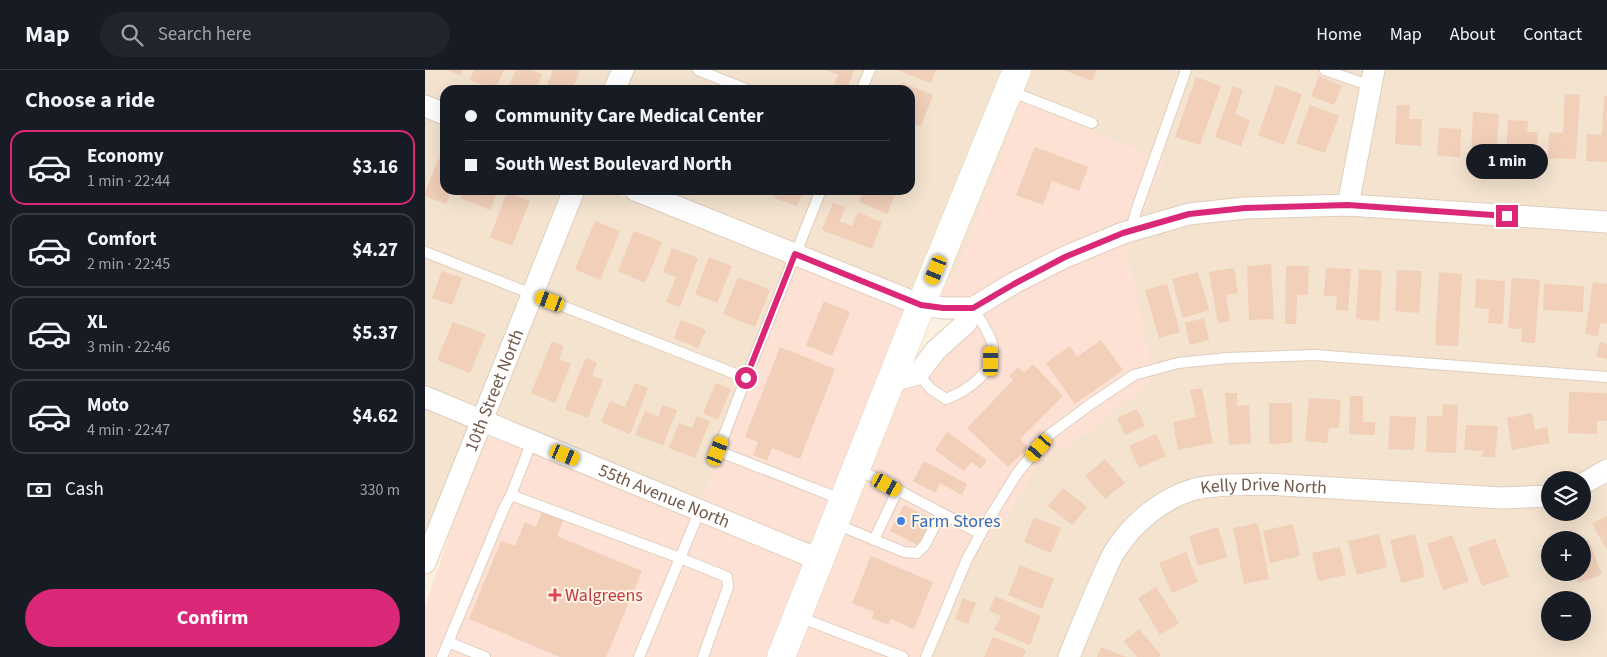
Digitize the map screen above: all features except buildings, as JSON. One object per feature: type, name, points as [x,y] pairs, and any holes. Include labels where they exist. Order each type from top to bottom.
[{"type":"main road","points":[[781,657],[857,468],[905,378],[921,305],[1013,80]]},
{"type":"street","points":[[617,85],[623,70]]},
{"type":"street","points":[[1348,205],[1372,78]]},
{"type":"street","points":[[425,106],[440,112]]},
{"type":"street","name":"10th Street North","points":[[427,550],[482,420],[572,195]]},
{"type":"street","points":[[648,195],[921,305],[943,308],[973,308],[1065,257],[1131,230],[1189,214],[1245,208],[1348,205],[1607,222]]},
{"type":"street","points":[[905,378],[966,323],[973,308]]},
{"type":"street","name":"55th Avenue North","points":[[425,397],[820,560]]},
{"type":"street","points":[[1591,479],[1607,470]]},
{"type":"street","name":"Kelly Drive North","points":[[1069,657],[1091,601],[1115,550],[1145,516],[1168,500],[1195,490],[1264,484],[1502,498],[1541,496]]},
{"type":"lane","points":[[698,70],[736,85]]},
{"type":"lane","points":[[863,85],[870,70]]},
{"type":"lane","points":[[1131,230],[1136,210],[1186,70]]},
{"type":"lane","points":[[1325,70],[1372,78]]},
{"type":"lane","points":[[1013,80],[1092,123]]},
{"type":"lane","points":[[819,195],[718,451],[840,512],[874,540],[904,552],[917,553],[925,544],[941,514]]},
{"type":"lane","points":[[425,252],[746,378]]},
{"type":"lane","points":[[905,378],[931,389],[946,399],[958,394],[983,376],[991,361],[992,344],[973,308]]},
{"type":"lane","points":[[926,657],[967,559],[1018,472],[1049,435],[1091,404],[1134,376],[1178,363],[1227,358],[1315,356],[1607,377]]},
{"type":"lane","points":[[442,657],[532,441]]},
{"type":"lane","points":[[857,468],[981,534]]},
{"type":"lane","points":[[874,540],[897,490]]},
{"type":"lane","points":[[511,495],[727,577],[728,587],[703,657]]},
{"type":"lane","points":[[639,657],[700,510]]},
{"type":"lane","points":[[798,616],[903,657]]},
{"type":"lane","points":[[448,642],[485,657]]},
{"type":"shaded area","points":[[425,70],[613,70],[606,85],[440,85],[440,101],[425,95]]},
{"type":"shaded area","points":[[633,70],[1007,70],[916,292],[675,195],[915,195],[915,85],[627,85]]},
{"type":"shaded area","points":[[1027,70],[1365,70],[1341,195],[1246,198],[1189,203],[1142,217],[1022,102],[955,273],[936,294]]},
{"type":"shaded area","points":[[1384,70],[1607,70],[1607,212],[1360,196]]},
{"type":"shaded area","points":[[1022,101],[1166,161],[1142,217],[974,296],[970,295],[968,298],[935,297],[955,273]]},
{"type":"shaded area","points":[[425,117],[440,123],[440,195],[562,195],[477,407],[425,386]]},
{"type":"shaded area","points":[[582,195],[619,195],[792,265],[702,499],[494,414]]},
{"type":"shaded area","points":[[1347,215],[1607,232],[1607,458],[1588,471],[1541,471],[1541,486],[1502,488],[1264,473],[1231,475],[1165,491],[1059,657],[928,657],[955,578],[1006,519],[1041,461],[1089,432],[1127,249],[1131,241],[1190,224],[1245,218]]},
{"type":"shaded area","points":[[1131,241],[1127,250],[1155,379],[1089,432],[1041,461],[1006,519],[955,578],[928,657],[791,657],[899,390],[942,358],[982,314],[1018,292],[1068,266]]},
{"type":"shaded area","points":[[792,265],[909,312],[816,546],[702,499]]},
{"type":"shaded area","points":[[425,409],[469,426],[425,538]]},
{"type":"shaded area","points":[[485,436],[522,448],[808,566],[771,657],[425,657],[425,608],[465,488]]},
{"type":"shaded area","points":[[1607,482],[1607,657],[1079,657],[1123,555],[1150,524],[1172,510],[1196,500],[1263,494],[1541,505],[1541,521],[1591,521],[1591,491]]},
{"type":"place","name":"Farm Stores","points":[[901,521]]},
{"type":"place","name":"Walgreens","points":[[555,595]]},
{"type":"route","points":[[746,378],[795,254],[921,305],[943,308],[973,308],[1065,257],[1123,233],[1189,214],[1245,208],[1348,205],[1507,216]]}]
